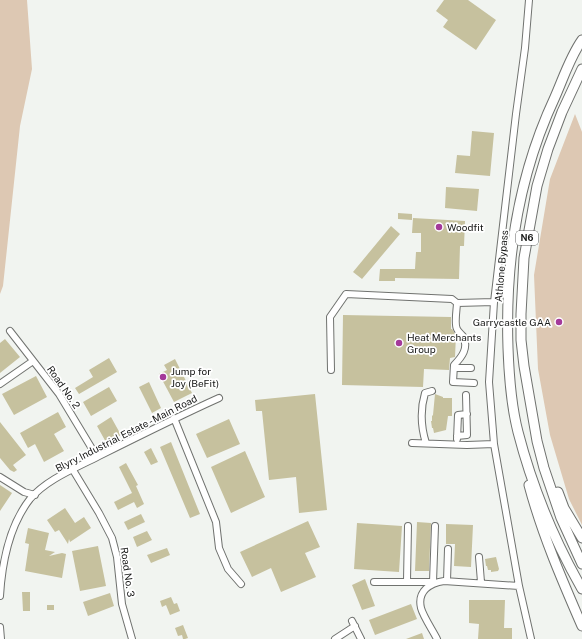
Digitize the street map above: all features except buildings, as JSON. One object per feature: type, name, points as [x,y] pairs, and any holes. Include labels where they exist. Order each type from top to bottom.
[{"type":"highway","name":"Athlone Bypass","points":[[582,40],[547,114],[529,164],[522,190],[512,246],[508,280],[507,331],[509,379],[518,432],[548,520],[582,589]]},
{"type":"highway","name":"N6","points":[[582,69],[562,112],[548,149],[537,186],[524,258],[521,340],[537,441],[561,518],[582,564]]},
{"type":"highway","name":"N6","points":[[532,415],[562,502],[582,538]]},
{"type":"highway","name":"N6","points":[[518,432],[524,464],[536,508],[559,573],[582,626]]},
{"type":"street","points":[[529,0],[525,48],[494,302],[489,382],[494,444],[519,586],[531,639]]},
{"type":"street","points":[[331,370],[330,317],[346,294],[452,299],[457,303],[494,302]]},
{"type":"street","points":[[457,303],[456,328],[464,339],[465,346],[462,357],[454,365],[453,382],[474,383]]},
{"type":"street","name":"Road No. 2","points":[[10,331],[59,394],[98,457]]},
{"type":"street","points":[[0,384],[33,361]]},
{"type":"street","points":[[454,368],[470,368]]},
{"type":"street","points":[[426,443],[422,428],[423,399],[425,393],[432,391]]},
{"type":"street","points":[[457,436],[467,435],[466,395]]},
{"type":"street","name":"Blyry Industrial Estate - Main Road","points":[[0,596],[4,564],[11,534],[20,513],[35,495],[62,475],[174,418],[219,398]]},
{"type":"street","points":[[457,445],[458,415],[467,414]]},
{"type":"street","points":[[174,418],[216,522],[219,548],[228,569],[241,584]]},
{"type":"street","points":[[412,443],[457,445],[494,444]]},
{"type":"street","name":"Road No. 3","points":[[73,470],[99,513],[113,542],[117,557],[122,604],[132,639]]},
{"type":"street","points":[[0,477],[24,492],[35,495]]},
{"type":"street","points":[[407,581],[408,526]]},
{"type":"street","points":[[433,582],[435,526]]},
{"type":"street","points":[[447,581],[448,549]]},
{"type":"street","points":[[479,557],[481,582]]},
{"type":"street","points":[[374,582],[447,581],[481,582],[519,586]]},
{"type":"street","points":[[433,582],[425,588],[421,598],[421,608],[437,639]]},
{"type":"street","points":[[336,639],[353,624],[361,639]]},
{"type":"street","points":[[0,627],[1,637]]},
{"type":"shaded area","points":[[0,0],[27,0],[32,69],[20,126],[3,286],[0,294]]},
{"type":"shaded area","name":"Garrycastle GAA","points":[[575,114],[582,132],[582,525],[569,499],[550,435],[538,369],[534,275],[550,179]]},
{"type":"place","name":"Woodfit","points":[[439,227]]},
{"type":"place","name":"Garrycastle GAA","points":[[559,322]]},
{"type":"place","name":"Heat Merchants Group","points":[[399,343]]},
{"type":"place","name":"Jump for Joy (BeFit)","points":[[163,377]]}]
